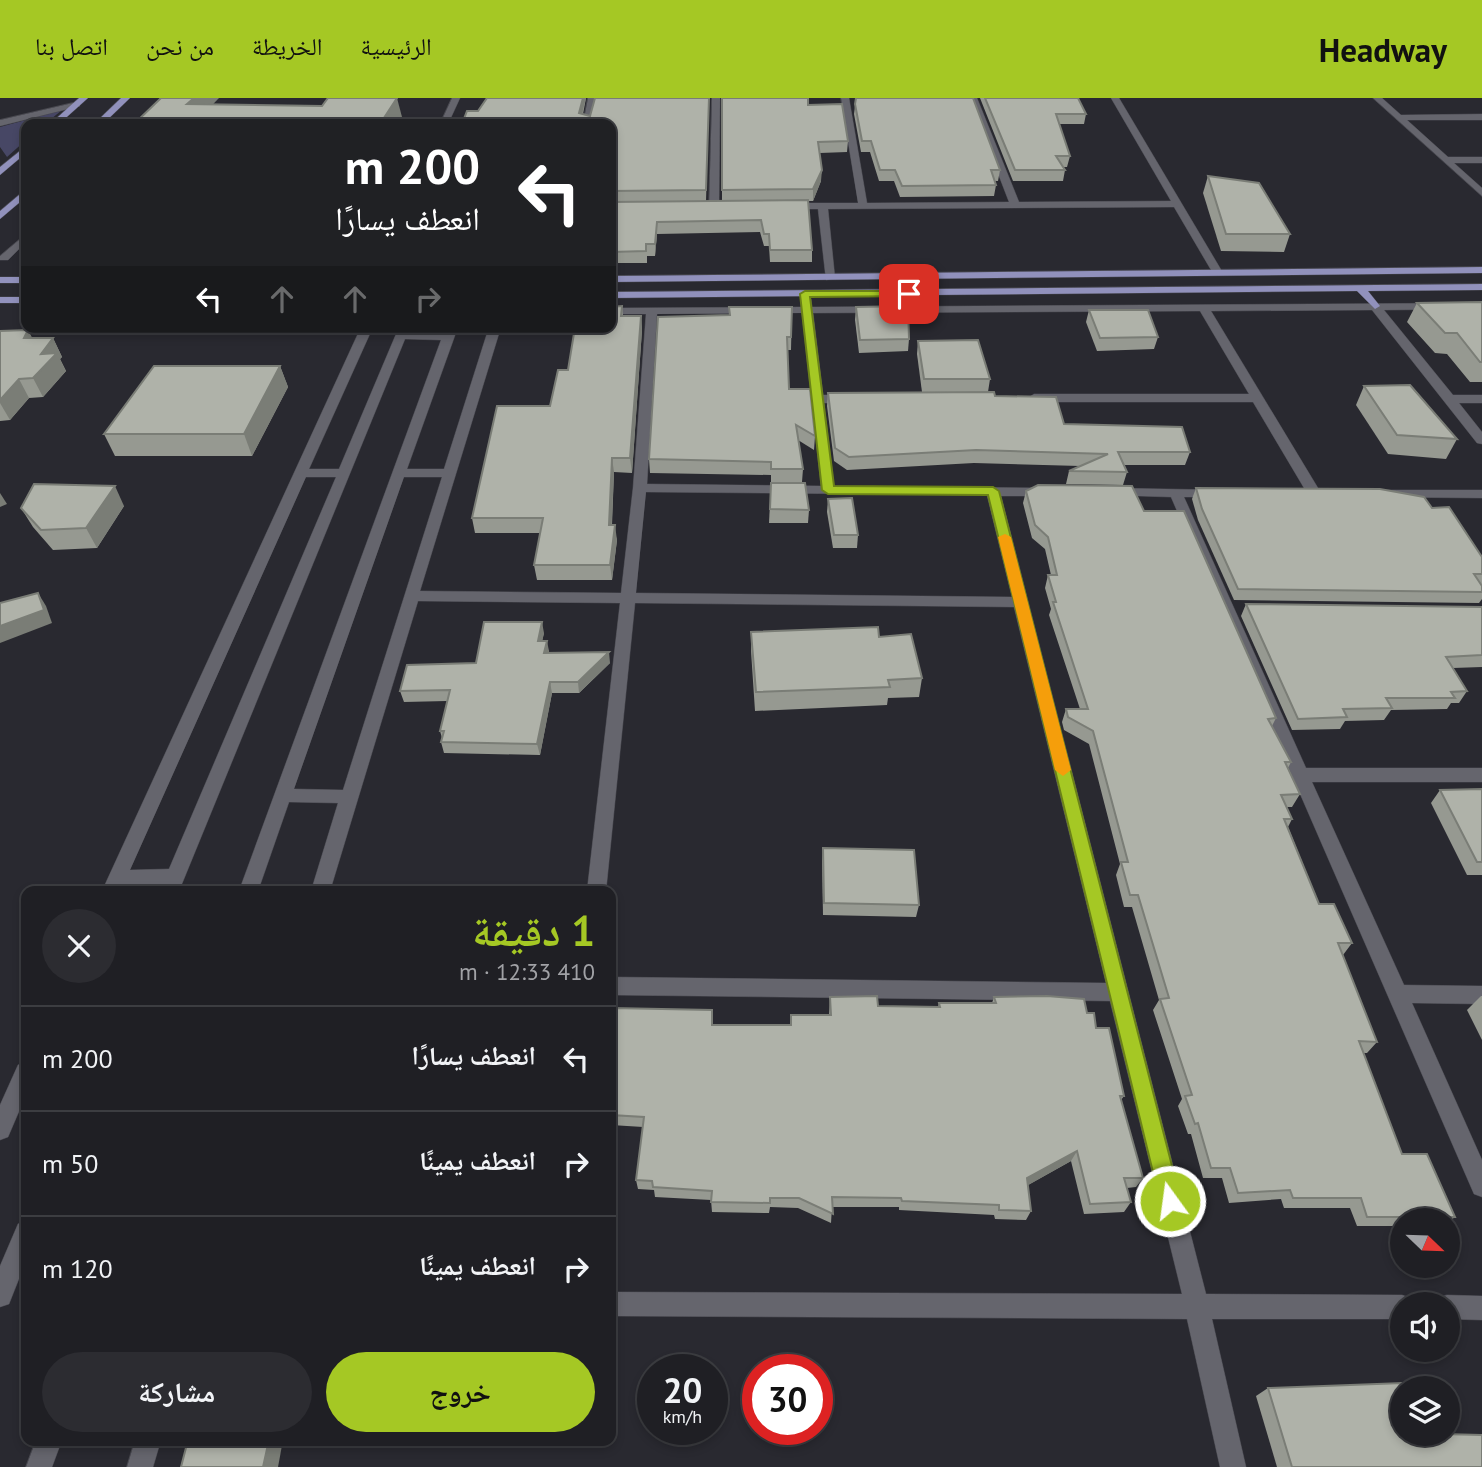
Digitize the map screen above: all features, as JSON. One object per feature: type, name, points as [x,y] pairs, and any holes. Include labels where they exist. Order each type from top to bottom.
[{"type":"main road","points":[[103,119],[126,98]]},
{"type":"main road","points":[[60,119],[81,101]]},
{"type":"main road","points":[[0,172],[21,153]]},
{"type":"main road","points":[[0,216],[21,197]]},
{"type":"main road","points":[[616,279],[1482,270]]},
{"type":"main road","points":[[1085,276],[1092,292]]},
{"type":"main road","points":[[0,280],[21,280]]},
{"type":"main road","points":[[616,295],[1482,287]]},
{"type":"main road","points":[[1360,289],[1375,306]]},
{"type":"main road","points":[[0,300],[21,300]]},
{"type":"street","points":[[43,113],[57,98]]},
{"type":"street","points":[[446,119],[456,98]]},
{"type":"street","points":[[588,119],[592,98]]},
{"type":"street","points":[[714,207],[716,98]]},
{"type":"street","points":[[845,98],[863,206]]},
{"type":"street","points":[[973,98],[1015,205]]},
{"type":"street","points":[[1115,98],[1218,273]]},
{"type":"street","points":[[1377,98],[1482,193]]},
{"type":"street","points":[[0,123],[81,101]]},
{"type":"street","points":[[1399,118],[1482,117]]},
{"type":"street","points":[[1446,160],[1482,160]]},
{"type":"street","points":[[768,206],[1177,204]]},
{"type":"street","points":[[823,206],[831,278]]},
{"type":"street","points":[[701,208],[727,207]]},
{"type":"street","points":[[2,260],[21,242]]},
{"type":"street","points":[[2,260],[21,257]]},
{"type":"street","points":[[805,294],[828,490]]},
{"type":"street","points":[[1375,306],[1482,440]]},
{"type":"street","points":[[616,311],[1482,306]]},
{"type":"street","points":[[1203,307],[1314,493]]},
{"type":"street","points":[[597,886],[640,488],[652,311]]},
{"type":"street","points":[[364,333],[114,884],[172,884],[402,333]]},
{"type":"street","points":[[250,886],[450,333]]},
{"type":"street","points":[[322,886],[493,333]]},
{"type":"street","points":[[1023,398],[1257,398]]},
{"type":"street","points":[[817,399],[858,399]]},
{"type":"street","points":[[1450,399],[1482,400]]},
{"type":"street","points":[[300,473],[344,473]]},
{"type":"street","points":[[399,473],[450,473]]},
{"type":"street","points":[[640,488],[1058,492]]},
{"type":"street","points":[[993,491],[1197,1306],[1233,1467]]},
{"type":"street","points":[[1098,492],[1231,493]]},
{"type":"street","points":[[1176,493],[1234,608],[1302,775],[1482,1186]]},
{"type":"street","points":[[1370,494],[1482,494]]},
{"type":"street","points":[[411,596],[1021,602]]},
{"type":"street","points":[[1302,775],[1482,775]]},
{"type":"street","points":[[282,796],[349,797]]},
{"type":"street","points":[[616,986],[1118,992]]},
{"type":"street","points":[[1398,994],[1482,995]]},
{"type":"street","points":[[0,1129],[21,1083]]},
{"type":"street","points":[[0,1295],[21,1244]]},
{"type":"street","points":[[616,1304],[1390,1307]]},
{"type":"street","points":[[1460,1307],[1482,1308]]},
{"type":"street","points":[[39,1467],[47,1446]]},
{"type":"street","points":[[140,1467],[146,1446]]},
{"type":"shaded area","points":[[62,110],[51,119],[29,119]]},
{"type":"shaded area","points":[[21,121],[21,144],[7,157],[0,147],[0,127]]},
{"type":"building","points":[[161,98],[194,98],[187,104],[322,106],[328,98],[397,98],[383,119],[139,119]]},
{"type":"building","points":[[487,98],[583,98],[579,113],[590,116],[595,98],[709,98],[706,190],[616,191],[616,119],[464,119],[467,111],[478,111]]},
{"type":"building","points":[[722,98],[808,98],[808,105],[842,104],[848,141],[818,142],[822,170],[813,189],[722,190]]},
{"type":"building","points":[[856,98],[973,98],[1000,170],[991,170],[996,185],[902,186],[895,170],[880,170],[871,141],[862,141]]},
{"type":"building","points":[[985,98],[1078,98],[1086,114],[1056,114],[1070,156],[1056,156],[1065,170],[1015,170]]},
{"type":"building","points":[[1208,176],[1259,183],[1290,234],[1226,234]]},
{"type":"building","points":[[808,200],[812,250],[770,250],[769,234],[764,234],[761,220],[657,222],[655,244],[646,244],[646,251],[616,252],[616,202]]},
{"type":"building","points":[[1482,302],[1482,362],[1457,333],[1445,333],[1417,303]]},
{"type":"building","points":[[622,306],[621,316],[641,316],[630,458],[612,458],[609,525],[615,525],[610,565],[534,565],[543,518],[472,518],[497,406],[550,406],[558,370],[568,370],[574,333],[616,333],[616,307]]},
{"type":"building","points":[[908,306],[909,339],[860,340],[856,307]]},
{"type":"building","points":[[729,307],[792,307],[791,337],[787,337],[789,389],[810,389],[815,436],[796,425],[803,469],[771,469],[771,462],[649,459],[658,317],[730,315]]},
{"type":"building","points":[[1089,310],[1148,310],[1158,337],[1100,338]]},
{"type":"building","points":[[21,330],[21,333],[26,333],[24,338],[53,338],[41,354],[57,353],[33,378],[19,379],[0,400],[0,331]]},
{"type":"building","points":[[978,340],[990,379],[924,379],[918,341]]},
{"type":"building","points":[[154,366],[280,366],[244,434],[104,434]]},
{"type":"building","points":[[1410,385],[1457,439],[1397,435],[1364,386]]},
{"type":"building","points":[[994,392],[995,396],[1056,397],[1064,424],[1182,427],[1190,452],[1118,452],[1127,472],[1069,471],[1108,454],[976,450],[849,457],[835,448],[828,393]]},
{"type":"building","points":[[771,483],[805,483],[809,510],[770,509]]},
{"type":"building","points":[[34,484],[115,486],[86,528],[41,530],[21,508]]},
{"type":"building","points":[[1038,485],[1132,486],[1144,511],[1184,511],[1276,718],[1268,719],[1291,762],[1285,762],[1300,794],[1281,795],[1292,819],[1284,819],[1319,904],[1334,904],[1352,943],[1338,943],[1377,1042],[1359,1041],[1402,1154],[1427,1154],[1451,1208],[1390,1208],[1390,1217],[1367,1217],[1361,1198],[1293,1198],[1290,1190],[1238,1193],[1230,1168],[1211,1168],[1198,1123],[1195,1124],[1185,1096],[1192,1095],[1160,999],[1169,998],[1138,895],[1130,895],[1121,862],[1128,862],[1093,731],[1068,717],[1066,709],[1088,709],[1053,602],[1056,602],[1048,575],[1057,575],[1048,537],[1035,525],[1026,491]]},
{"type":"building","points":[[1196,488],[1380,489],[1424,497],[1432,508],[1449,507],[1482,557],[1482,574],[1474,574],[1482,586],[1482,592],[1238,589],[1202,509]]},
{"type":"building","points":[[852,498],[858,535],[834,535],[828,499]]},
{"type":"building","points":[[38,593],[44,610],[0,626],[0,603]]},
{"type":"building","points":[[1246,604],[1482,607],[1482,655],[1446,657],[1467,691],[1451,692],[1455,698],[1386,698],[1392,708],[1343,709],[1347,717],[1298,719]]},
{"type":"building","points":[[484,622],[542,622],[538,641],[547,641],[544,653],[609,652],[578,682],[550,682],[537,744],[441,742],[444,731],[440,731],[450,690],[400,691],[407,665],[476,663]]},
{"type":"building","points":[[878,627],[879,637],[911,634],[922,678],[888,680],[890,687],[756,692],[751,632]]},
{"type":"building","points":[[1482,789],[1482,862],[1477,862],[1440,790]]},
{"type":"building","points":[[823,848],[914,850],[919,905],[824,903]]},
{"type":"building","points":[[877,996],[878,1006],[940,1007],[939,1003],[996,1003],[994,997],[1047,996],[1084,999],[1087,1013],[1094,1013],[1096,1028],[1109,1028],[1124,1096],[1120,1096],[1143,1178],[1124,1178],[1131,1202],[1090,1204],[1077,1151],[1027,1178],[1031,1211],[999,1210],[999,1205],[902,1201],[901,1198],[832,1197],[833,1214],[799,1198],[770,1198],[770,1203],[711,1202],[712,1191],[653,1187],[652,1181],[636,1180],[644,1117],[616,1115],[616,1008],[712,1010],[712,1025],[791,1025],[791,1015],[831,1015],[830,997]]},
{"type":"building","points":[[1390,1383],[1390,1446],[1460,1446],[1460,1434],[1482,1435],[1482,1467],[1292,1467],[1268,1388]]},
{"type":"building","points":[[186,1446],[268,1446],[263,1467],[181,1467]]},
{"type":"slow traffic","points":[[1005,537],[1063,770]]},
{"type":"route","points":[[909,294],[805,294],[828,490],[993,491],[1170,1201]]}]
